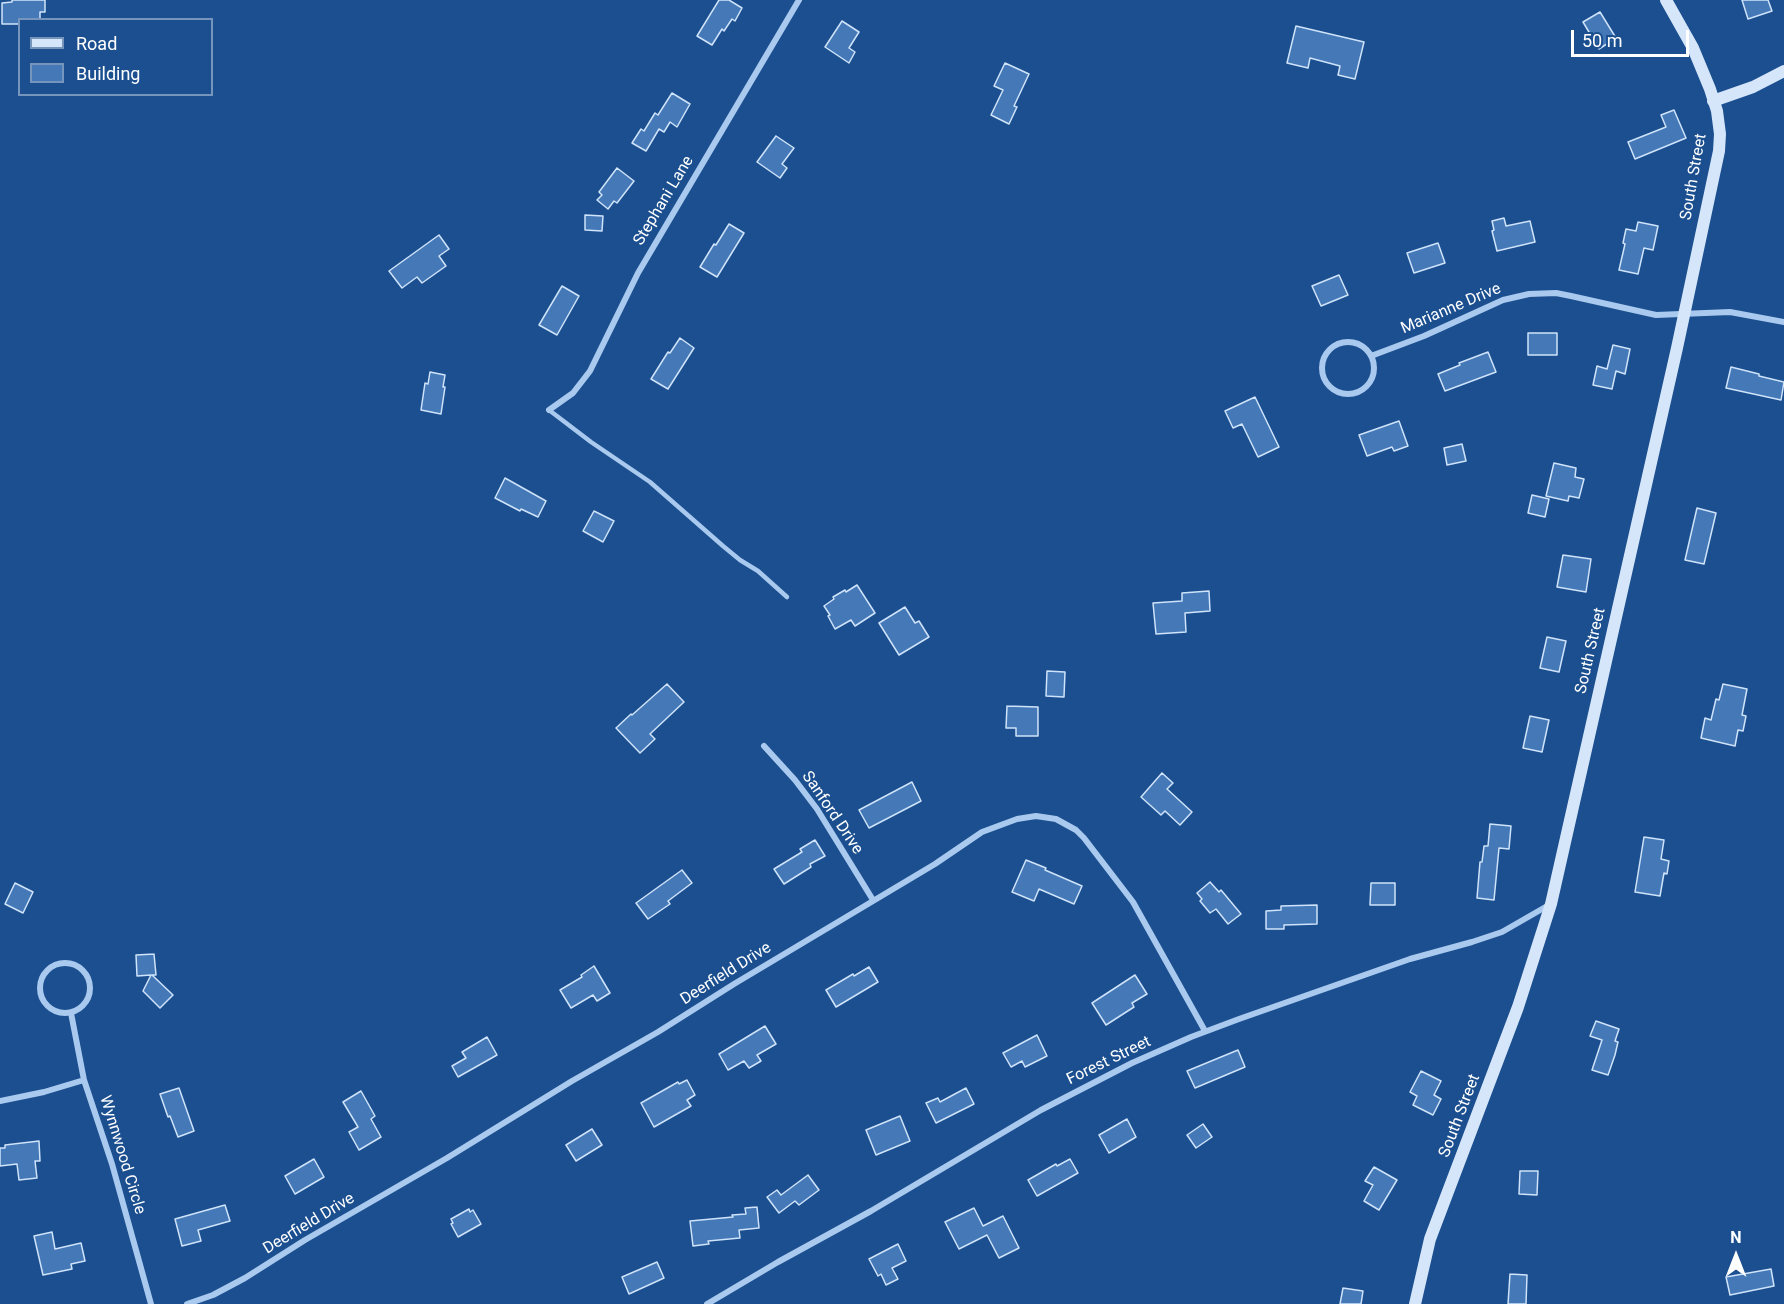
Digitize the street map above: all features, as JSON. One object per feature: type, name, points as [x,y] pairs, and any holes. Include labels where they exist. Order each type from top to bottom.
[{"type":"street","name":"Stephani Lane","points":[[549,410],[573,393],[590,371],[638,273],[799,0]]},
{"type":"street","name":"South Street","points":[[1415,1304],[1434,1229],[1518,1007],[1551,904],[1719,151],[1720,134],[1713,101],[1693,48],[1666,0]]},
{"type":"street","points":[[1713,101],[1754,87],[1784,72]]},
{"type":"street","name":"Marianne Drive","points":[[1371,356],[1424,336],[1503,300],[1529,294],[1556,293],[1656,315],[1730,312],[1784,322]]},
{"type":"street","points":[[1351,343],[1362,347],[1371,356],[1373,374],[1368,385],[1358,392],[1346,394],[1339,392],[1325,381],[1323,363],[1333,347],[1351,343]]},
{"type":"street","name":"Sanford Drive","points":[[764,746],[795,780],[817,809],[873,900]]},
{"type":"street","name":"Deerfield Drive","points":[[187,1304],[213,1295],[245,1278],[305,1240],[658,1032],[925,870],[966,842],[993,827],[1026,817],[1056,819],[1076,830],[1084,838],[1128,894],[1205,1031]]},
{"type":"street","name":"Forest Street","points":[[707,1304],[880,1206],[1041,1110],[1132,1063],[1205,1031],[1410,959],[1502,932],[1551,904]]},
{"type":"street","points":[[69,964],[80,968],[90,984],[89,997],[86,1002],[71,1013],[60,1013],[51,1009],[44,1001],[41,991],[42,981],[47,972],[56,965],[69,964]]},
{"type":"street","name":"Wynnwood Circle","points":[[71,1013],[84,1080],[112,1164],[151,1304]]},
{"type":"street","points":[[0,1101],[44,1092],[84,1080]]},
{"type":"lane","points":[[549,410],[650,482],[723,546],[758,571],[788,597]]},
{"type":"building","points":[[12,0],[45,0],[45,12],[40,12],[40,18],[18,18],[18,24],[2,24],[2,3],[12,2]]},
{"type":"building","points":[[719,0],[729,0],[742,8],[735,21],[732,19],[724,31],[722,29],[712,45],[697,36]]},
{"type":"building","points":[[1742,0],[1768,0],[1772,11],[1748,19]]},
{"type":"building","points":[[1600,12],[1616,38],[1599,49],[1583,22]]},
{"type":"building","points":[[842,21],[859,32],[849,48],[855,52],[849,63],[825,47]]},
{"type":"building","points":[[1296,26],[1364,42],[1355,79],[1338,75],[1340,66],[1310,58],[1308,68],[1287,63]]},
{"type":"building","points":[[1005,63],[1029,74],[1014,106],[1017,107],[1009,124],[991,115],[1003,90],[994,86]]},
{"type":"building","points":[[672,93],[690,104],[677,127],[670,122],[664,132],[659,129],[646,151],[632,143],[641,129],[644,131],[655,113],[658,115]]},
{"type":"building","points":[[1674,110],[1686,138],[1635,159],[1628,142],[1666,127],[1661,115]]},
{"type":"building","points":[[776,136],[794,148],[782,164],[787,168],[780,178],[757,162]]},
{"type":"building","points":[[617,168],[634,181],[617,203],[614,201],[608,209],[597,200],[602,195],[599,192]]},
{"type":"building","points":[[585,215],[603,216],[602,231],[585,230]]},
{"type":"building","points":[[1504,218],[1506,226],[1530,221],[1535,242],[1497,251],[1492,221]]},
{"type":"building","points":[[1638,222],[1658,226],[1653,250],[1644,248],[1638,274],[1619,270],[1626,229],[1636,231]]},
{"type":"building","points":[[729,224],[744,233],[717,277],[700,267]]},
{"type":"building","points":[[439,235],[449,249],[439,256],[446,266],[422,283],[417,277],[402,288],[389,271]]},
{"type":"building","points":[[1438,243],[1445,263],[1414,273],[1407,253]]},
{"type":"building","points":[[1339,275],[1348,295],[1321,306],[1312,286]]},
{"type":"building","points":[[562,286],[579,296],[557,335],[539,325]]},
{"type":"building","points":[[1528,333],[1557,333],[1557,355],[1528,355]]},
{"type":"building","points":[[680,338],[694,348],[668,389],[651,379]]},
{"type":"building","points":[[1613,345],[1630,349],[1625,374],[1616,371],[1612,389],[1593,385],[1597,366],[1607,369]]},
{"type":"building","points":[[1488,352],[1496,372],[1445,391],[1438,374]]},
{"type":"building","points":[[1731,367],[1784,382],[1781,400],[1726,388]]},
{"type":"building","points":[[430,372],[445,375],[441,414],[421,410],[425,383],[428,384]]},
{"type":"building","points":[[1255,397],[1279,447],[1258,457],[1242,424],[1233,428],[1225,411]]},
{"type":"building","points":[[1399,421],[1408,446],[1394,451],[1392,447],[1367,456],[1359,435]]},
{"type":"building","points":[[1462,444],[1466,461],[1447,465],[1444,448]]},
{"type":"building","points":[[1554,463],[1576,468],[1575,477],[1584,479],[1579,498],[1569,496],[1568,501],[1546,496]]},
{"type":"building","points":[[505,478],[546,501],[538,517],[495,498]]},
{"type":"building","points":[[1532,495],[1549,499],[1545,517],[1528,513]]},
{"type":"building","points":[[1697,508],[1716,513],[1704,564],[1685,560]]},
{"type":"building","points":[[594,511],[614,521],[603,542],[583,531]]},
{"type":"building","points":[[1563,555],[1591,559],[1586,592],[1557,587]]},
{"type":"building","points":[[857,585],[875,613],[855,626],[851,620],[835,629],[824,606],[834,599],[833,597]]},
{"type":"building","points":[[1209,591],[1210,611],[1185,613],[1186,632],[1156,634],[1153,603],[1182,601],[1182,593]]},
{"type":"building","points":[[905,607],[915,623],[919,621],[929,637],[899,655],[879,623]]},
{"type":"building","points":[[1547,637],[1566,641],[1559,672],[1540,668]]},
{"type":"building","points":[[1047,671],[1065,672],[1064,697],[1046,696]]},
{"type":"building","points":[[667,684],[684,702],[650,734],[655,739],[640,753],[616,728]]},
{"type":"building","points":[[1723,684],[1747,689],[1742,715],[1746,716],[1743,731],[1738,730],[1735,746],[1701,738],[1705,718],[1711,720],[1716,699],[1719,700]]},
{"type":"building","points":[[1007,706],[1038,707],[1038,736],[1016,736],[1016,728],[1006,728]]},
{"type":"building","points":[[1530,716],[1549,720],[1542,752],[1523,748]]},
{"type":"building","points":[[1162,773],[1173,783],[1167,789],[1192,812],[1180,825],[1165,811],[1161,815],[1141,797]]},
{"type":"building","points":[[912,782],[921,801],[869,828],[859,810]]},
{"type":"building","points":[[1490,824],[1511,826],[1509,849],[1499,848],[1494,900],[1477,898],[1480,862],[1482,862],[1484,846],[1488,846]]},
{"type":"building","points":[[1644,837],[1664,840],[1661,859],[1669,861],[1667,874],[1664,873],[1660,896],[1635,892]]},
{"type":"building","points":[[815,840],[825,856],[810,864],[811,867],[784,884],[774,869],[802,852],[800,849]]},
{"type":"building","points":[[1026,860],[1082,886],[1074,904],[1039,889],[1034,901],[1012,892]]},
{"type":"building","points":[[682,870],[692,883],[668,901],[670,904],[648,919],[636,903]]},
{"type":"building","points":[[1210,882],[1219,892],[1221,890],[1241,914],[1228,924],[1216,909],[1210,913],[1200,901],[1202,899],[1197,893]]},
{"type":"building","points":[[15,883],[33,892],[23,913],[5,904]]},
{"type":"building","points":[[1371,883],[1395,883],[1395,905],[1370,905]]},
{"type":"building","points":[[1317,905],[1317,924],[1284,925],[1284,929],[1266,929],[1266,911],[1281,910],[1281,906]]},
{"type":"building","points":[[154,954],[156,975],[152,975],[173,995],[160,1008],[143,991],[151,975],[137,976],[136,955]]},
{"type":"building","points":[[594,966],[610,993],[597,1001],[593,995],[571,1008],[560,990],[582,977],[581,975]]},
{"type":"building","points":[[869,967],[878,982],[836,1007],[826,990]]},
{"type":"building","points":[[1135,975],[1147,994],[1132,1003],[1134,1007],[1106,1025],[1092,1003]]},
{"type":"building","points":[[1596,1021],[1619,1029],[1615,1041],[1618,1042],[1615,1055],[1608,1075],[1592,1070],[1602,1040],[1590,1036]]},
{"type":"building","points":[[765,1026],[776,1044],[757,1055],[761,1061],[749,1068],[744,1061],[728,1070],[719,1054]]},
{"type":"building","points":[[1037,1035],[1047,1056],[1025,1067],[1022,1061],[1011,1067],[1003,1053]]},
{"type":"building","points":[[487,1037],[497,1055],[458,1077],[452,1066],[466,1058],[462,1052]]},
{"type":"building","points":[[1238,1050],[1245,1067],[1195,1088],[1187,1071]]},
{"type":"building","points":[[1421,1071],[1441,1081],[1434,1095],[1441,1099],[1433,1115],[1413,1105],[1417,1096],[1410,1092]]},
{"type":"building","points":[[687,1080],[695,1095],[687,1100],[691,1106],[654,1127],[641,1103],[678,1082],[679,1084]]},
{"type":"building","points":[[179,1088],[194,1131],[178,1137],[160,1094]]},
{"type":"building","points":[[966,1088],[974,1104],[936,1123],[926,1103],[938,1098],[940,1102]]},
{"type":"building","points":[[361,1091],[375,1116],[371,1119],[381,1137],[359,1150],[349,1132],[358,1127],[343,1102]]},
{"type":"building","points":[[900,1116],[910,1141],[876,1155],[866,1130]]},
{"type":"building","points":[[1127,1119],[1136,1137],[1109,1153],[1099,1135]]},
{"type":"building","points":[[1203,1124],[1212,1137],[1196,1148],[1187,1135]]},
{"type":"building","points":[[592,1129],[602,1145],[576,1161],[566,1145]]},
{"type":"building","points":[[39,1141],[40,1161],[35,1161],[37,1178],[19,1180],[17,1164],[0,1166],[0,1148],[5,1148],[5,1145]]},
{"type":"building","points":[[314,1159],[324,1177],[295,1194],[285,1176]]},
{"type":"building","points":[[1070,1159],[1078,1173],[1037,1196],[1028,1180]]},
{"type":"building","points":[[1374,1167],[1397,1180],[1379,1210],[1364,1201],[1373,1185],[1365,1181]]},
{"type":"building","points":[[1520,1171],[1538,1171],[1537,1195],[1519,1194]]},
{"type":"building","points":[[808,1175],[819,1190],[799,1205],[795,1201],[779,1213],[767,1197],[777,1190],[781,1195]]},
{"type":"building","points":[[225,1205],[230,1221],[198,1230],[201,1241],[182,1246],[175,1219]]},
{"type":"building","points":[[757,1207],[759,1228],[739,1230],[740,1238],[708,1241],[709,1244],[693,1246],[690,1221],[733,1217],[732,1215],[746,1214],[745,1208]]},
{"type":"building","points":[[974,1208],[983,1226],[1003,1216],[1019,1248],[999,1258],[987,1235],[959,1249],[945,1222]]},
{"type":"building","points":[[469,1209],[470,1212],[473,1210],[481,1224],[458,1237],[451,1224],[453,1223],[451,1219]]},
{"type":"building","points":[[52,1232],[55,1249],[81,1243],[85,1261],[71,1264],[72,1269],[43,1275],[34,1236]]},
{"type":"building","points":[[898,1244],[906,1261],[892,1268],[898,1279],[886,1285],[881,1274],[878,1276],[869,1259]]},
{"type":"building","points":[[657,1262],[664,1278],[629,1294],[622,1277]]},
{"type":"building","points":[[1771,1269],[1774,1286],[1730,1295],[1726,1277]]},
{"type":"building","points":[[1510,1274],[1527,1275],[1526,1304],[1508,1304]]},
{"type":"building","points":[[1343,1288],[1363,1291],[1361,1304],[1340,1304]]}]
